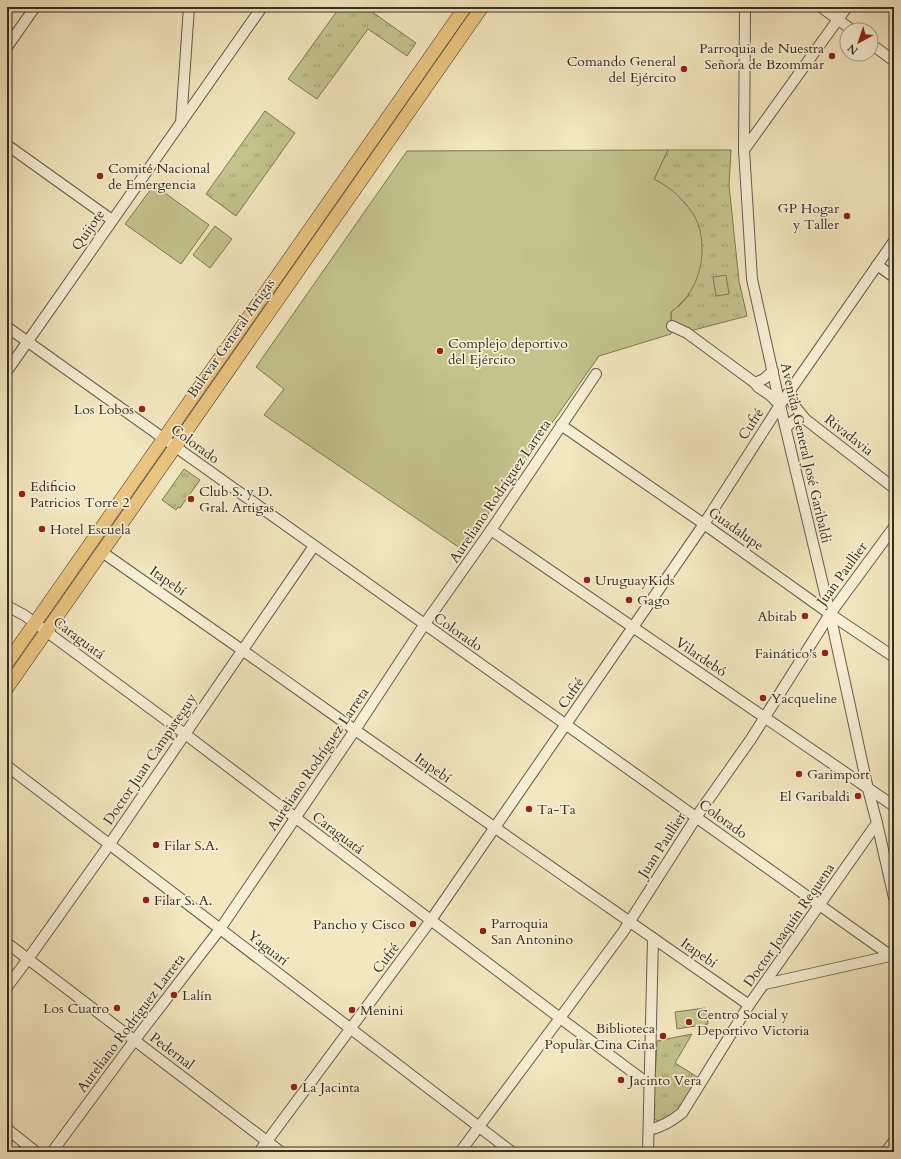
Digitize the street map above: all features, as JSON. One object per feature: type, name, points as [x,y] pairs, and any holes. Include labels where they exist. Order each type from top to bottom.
[{"type":"main road","name":"Bulevar General Artigas","points":[[7,662],[465,7]]},
{"type":"main road","name":"Bulevar General Artigas","points":[[7,688],[481,8]]},
{"type":"street","points":[[7,47],[35,7]]},
{"type":"street","points":[[181,122],[189,7]]},
{"type":"street","name":"Quijote","points":[[7,371],[262,7]]},
{"type":"street","name":"Avenida General José Garibaldi","points":[[745,7],[744,150],[752,279],[894,898]]},
{"type":"street","points":[[821,7],[841,22]]},
{"type":"street","points":[[744,150],[847,7]]},
{"type":"street","points":[[879,50],[894,61]]},
{"type":"street","points":[[7,146],[112,220]]},
{"type":"street","name":"Cufré","points":[[258,1152],[431,920],[704,524],[780,405],[894,241]]},
{"type":"street","points":[[878,265],[894,277]]},
{"type":"street","points":[[672,326],[687,333],[755,383],[780,405]]},
{"type":"street","name":"Colorado","points":[[7,327],[892,957]]},
{"type":"street","points":[[755,383],[764,379],[773,371]]},
{"type":"street","name":"Aureliano Rodríguez Larreta","points":[[52,1152],[134,1041],[220,929],[355,730],[424,625],[491,530],[596,374]]},
{"type":"street","name":"Rivadavia","points":[[791,390],[791,400],[793,405],[805,419],[894,488]]},
{"type":"street","name":"Rivadavia","points":[[786,428],[793,420],[805,419]]},
{"type":"street","name":"Guadalupe","points":[[561,425],[704,524],[830,614],[894,657]]},
{"type":"street","name":"Juan Paullier","points":[[460,1152],[560,1018],[629,922],[696,817],[765,718],[830,614],[894,527]]},
{"type":"street","name":"Vilardebó","points":[[491,530],[868,789],[893,804]]},
{"type":"street","name":"Doctor Juan Campisteguy","points":[[7,987],[109,845],[314,546]]},
{"type":"street","name":"Itapebí","points":[[102,552],[494,828],[749,1005]]},
{"type":"street","name":"Caraguatá","points":[[7,606],[24,615],[185,734],[294,818],[650,1085]]},
{"type":"street","name":"Yaguarí","points":[[7,766],[512,1152]]},
{"type":"street","name":"Doctor Joaquín Requena","points":[[649,1130],[658,1128],[675,1119],[682,1113],[749,1005],[877,823]]},
{"type":"street","points":[[648,1152],[653,938]]},
{"type":"street","name":"Pedernal","points":[[7,943],[281,1152]]},
{"type":"street","points":[[765,984],[892,957]]},
{"type":"street","points":[[7,1129],[36,1152]]},
{"type":"street","points":[[886,1152],[894,1141]]},
{"type":"green space","points":[[340,7],[365,7],[416,43],[407,56],[368,29],[317,99],[288,79]]},
{"type":"green space","points":[[265,111],[295,133],[236,216],[206,194]]},
{"type":"green space","points":[[668,150],[731,150],[729,185],[739,281],[747,316],[690,331],[671,320],[671,312],[689,295],[689,208],[673,192],[654,179]]},
{"type":"green space","name":"Complejo deportivo del Ejército","points":[[668,150],[654,179],[664,185],[684,202],[696,219],[702,241],[701,264],[698,275],[687,296],[671,312],[671,320],[667,329],[671,332],[671,334],[599,356],[463,550],[264,415],[284,389],[256,367],[407,151]]},
{"type":"green space","points":[[154,185],[209,225],[181,264],[125,224]]},
{"type":"green space","points":[[215,226],[232,239],[210,268],[193,255]]},
{"type":"green space","points":[[726,275],[729,294],[716,296],[713,277]]},
{"type":"green space","points":[[184,469],[200,480],[180,508],[178,507],[176,510],[162,500]]},
{"type":"green space","points":[[705,1008],[708,1024],[677,1029],[675,1012]]},
{"type":"green space","points":[[692,1034],[675,1063],[699,1078],[678,1110],[665,1119],[658,1121],[654,1119],[653,1115],[657,1041]]},
{"type":"place","name":"Parroquia de Nuestra Señora de Bzommar","points":[[832,56]]},
{"type":"place","name":"Comando General del Ejército","points":[[684,69]]},
{"type":"place","name":"Comité Nacional de Emergencia","points":[[100,176]]},
{"type":"place","name":"GP Hogar y Taller","points":[[847,216]]},
{"type":"place","name":"Complejo deportivo del Ejército","points":[[440,351]]},
{"type":"place","name":"Los Lobos","points":[[142,409]]},
{"type":"place","name":"Edificio Patricios Torre 2","points":[[22,494]]},
{"type":"place","name":"Club S. y D. Gral. Artigas","points":[[191,499]]},
{"type":"place","name":"Hotel Escuela","points":[[42,529]]},
{"type":"place","name":"UruguayKids","points":[[587,580]]},
{"type":"place","name":"Gago","points":[[629,600]]},
{"type":"place","name":"Abitab","points":[[805,616]]},
{"type":"place","name":"Fainático's","points":[[825,653]]},
{"type":"place","name":"Yacqueline","points":[[763,698]]},
{"type":"place","name":"Garimport","points":[[799,774]]},
{"type":"place","name":"El Garibaldi","points":[[858,796]]},
{"type":"place","name":"Ta-Ta","points":[[529,809]]},
{"type":"place","name":"Filar S.A.","points":[[156,845]]},
{"type":"place","name":"Filar S. A.","points":[[146,900]]},
{"type":"place","name":"Pancho y Cisco","points":[[413,924]]},
{"type":"place","name":"Parroquia San Antonino","points":[[483,931]]},
{"type":"place","name":"Lalín","points":[[174,995]]},
{"type":"place","name":"Los Cuatro","points":[[117,1008]]},
{"type":"place","name":"Menini","points":[[352,1010]]},
{"type":"place","name":"Centro Social y Deportivo Victoria","points":[[689,1022]]},
{"type":"place","name":"Biblioteca Popular Cina Cina","points":[[663,1036]]},
{"type":"place","name":"Jacinto Vera","points":[[621,1080]]},
{"type":"place","name":"La Jacinta","points":[[294,1087]]}]
